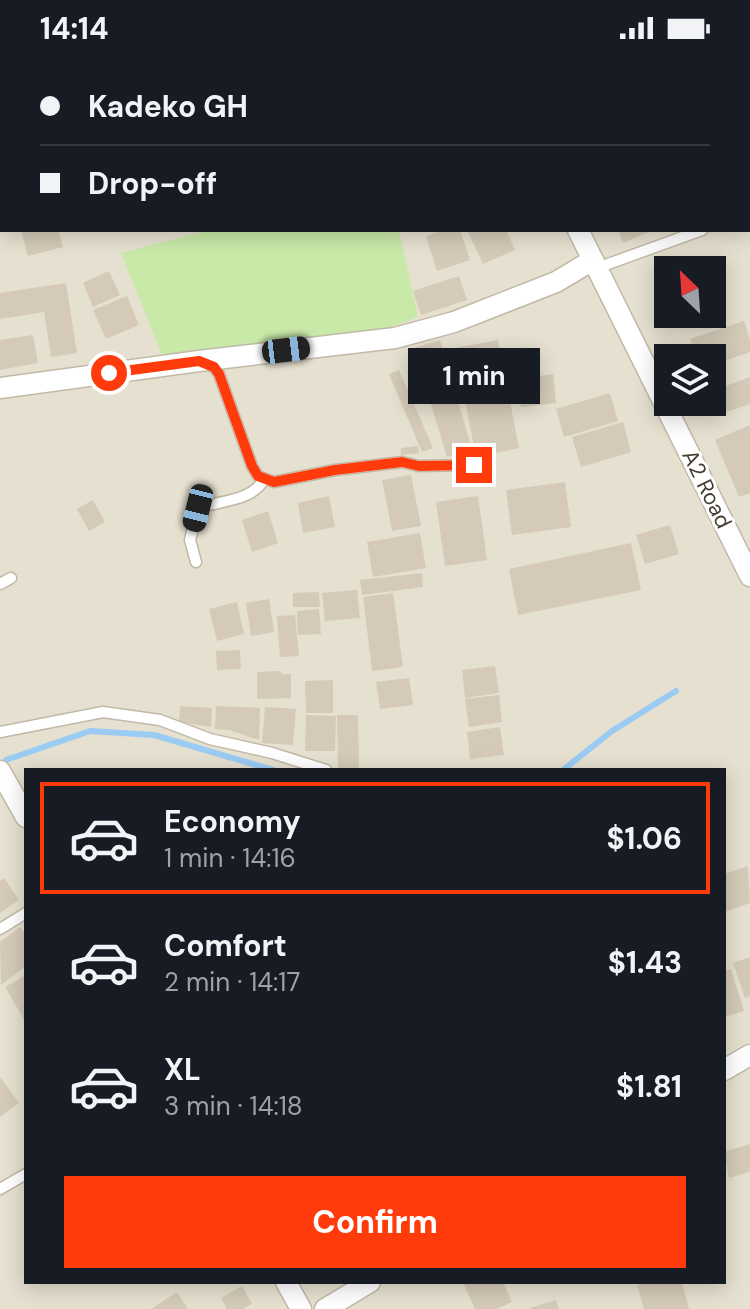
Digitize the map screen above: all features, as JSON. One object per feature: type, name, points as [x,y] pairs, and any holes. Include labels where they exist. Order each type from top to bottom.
[{"type":"street","name":"A2 Road","points":[[579,232],[750,576]]},
{"type":"street","points":[[0,388],[395,338],[454,322],[595,264]]},
{"type":"street","points":[[2,779],[24,814]]},
{"type":"street","points":[[726,1069],[750,1055]]},
{"type":"street","points":[[287,1284],[301,1309]]},
{"type":"street","points":[[325,1309],[367,1284]]},
{"type":"lane","points":[[595,264],[696,232]]},
{"type":"lane","points":[[199,361],[214,367],[219,374],[252,466],[264,479],[274,482],[335,470],[402,462],[419,466],[474,465]]},
{"type":"lane","points":[[196,562],[190,540],[198,508],[249,495],[258,490],[264,479]]},
{"type":"lane","points":[[0,584],[11,578]]},
{"type":"lane","points":[[0,732],[103,712],[160,720],[210,739],[320,768]]},
{"type":"lane","points":[[0,929],[24,914]]},
{"type":"lane","points":[[0,1189],[24,1175]]},
{"type":"shaded area","points":[[0,232],[750,232],[750,1309],[0,1309]]},
{"type":"green space","points":[[201,232],[399,232],[418,317],[391,327],[162,355],[121,253]]},
{"type":"building","points":[[22,232],[59,232],[63,247],[28,256]]},
{"type":"building","points":[[438,232],[461,232],[470,260],[437,271],[426,236]]},
{"type":"building","points":[[468,232],[507,232],[515,250],[483,264]]},
{"type":"building","points":[[619,232],[649,232],[623,243]]},
{"type":"building","points":[[109,271],[120,295],[93,307],[83,283]]},
{"type":"building","points":[[459,276],[467,300],[421,315],[413,291]]},
{"type":"building","points":[[66,283],[77,353],[51,357],[44,312],[0,319],[0,293]]},
{"type":"building","points":[[127,296],[139,325],[106,339],[93,310]]},
{"type":"building","points":[[744,321],[750,352],[726,360],[726,344],[692,344],[690,339]]},
{"type":"building","points":[[33,335],[38,363],[0,370],[0,340]]},
{"type":"building","points":[[440,340],[472,449],[447,457],[414,348]]},
{"type":"building","points":[[498,340],[519,448],[476,457],[455,348]]},
{"type":"building","points":[[399,370],[433,448],[422,452],[389,374]]},
{"type":"building","points":[[553,374],[556,403],[521,407],[517,379]]},
{"type":"building","points":[[750,377],[750,404],[726,412],[726,386]]},
{"type":"building","points":[[610,393],[618,421],[564,437],[556,409]]},
{"type":"building","points":[[623,422],[631,452],[581,467],[572,437]]},
{"type":"building","points":[[750,425],[750,493],[739,497],[715,440]]},
{"type":"building","points":[[418,446],[419,453],[401,455],[401,448]]},
{"type":"building","points":[[411,475],[421,526],[392,531],[382,480]]},
{"type":"building","points":[[565,482],[571,527],[512,535],[506,490]]},
{"type":"building","points":[[329,496],[335,527],[303,533],[298,503]]},
{"type":"building","points":[[478,496],[487,560],[445,566],[436,502]]},
{"type":"building","points":[[93,500],[105,522],[89,531],[77,509]]},
{"type":"building","points":[[268,511],[278,543],[252,552],[242,520]]},
{"type":"building","points":[[670,525],[679,554],[645,564],[636,535]]},
{"type":"building","points":[[420,533],[426,568],[373,577],[367,542]]},
{"type":"building","points":[[631,543],[641,590],[518,615],[509,569]]},
{"type":"building","points":[[422,573],[423,587],[362,595],[360,580]]},
{"type":"building","points":[[357,590],[360,618],[325,621],[322,593]]},
{"type":"building","points":[[319,592],[320,607],[293,607],[293,593]]},
{"type":"building","points":[[393,593],[403,667],[372,671],[363,597]]},
{"type":"building","points":[[269,599],[274,632],[251,636],[246,603]]},
{"type":"building","points":[[237,602],[244,634],[217,641],[209,609]]},
{"type":"building","points":[[319,609],[321,634],[298,635],[297,611]]},
{"type":"building","points":[[295,615],[299,656],[280,657],[277,616]]},
{"type":"building","points":[[240,650],[241,669],[217,670],[216,651]]},
{"type":"building","points":[[495,666],[499,693],[465,698],[462,670]]},
{"type":"building","points":[[281,671],[281,674],[291,674],[291,698],[257,699],[257,672]]},
{"type":"building","points":[[409,678],[413,705],[380,709],[376,682]]},
{"type":"building","points":[[333,680],[333,713],[306,713],[305,681]]},
{"type":"building","points":[[499,695],[502,722],[469,727],[465,699]]},
{"type":"building","points":[[180,706],[212,708],[211,727],[179,722]]},
{"type":"building","points":[[216,706],[260,708],[259,740],[229,730],[215,729]]},
{"type":"building","points":[[265,707],[296,709],[293,745],[262,743]]},
{"type":"building","points":[[306,715],[336,716],[335,751],[305,751]]},
{"type":"building","points":[[337,715],[358,715],[359,768],[338,768]]},
{"type":"building","points":[[500,727],[504,755],[470,759],[467,732]]},
{"type":"building","points":[[748,866],[750,903],[726,911],[726,873]]},
{"type":"building","points":[[4,878],[19,900],[0,913],[0,881]]},
{"type":"building","points":[[20,927],[24,932],[24,968],[1,985],[0,942]]},
{"type":"building","points":[[750,957],[750,996],[745,998],[733,963]]},
{"type":"building","points":[[731,969],[744,1011],[726,1016],[726,970]]},
{"type":"building","points":[[24,976],[24,1020],[5,987]]},
{"type":"building","points":[[0,1077],[19,1103],[0,1117]]},
{"type":"building","points":[[750,1144],[750,1172],[729,1178],[726,1151]]},
{"type":"building","points":[[464,1284],[504,1284],[512,1302],[497,1309],[475,1309]]},
{"type":"building","points":[[683,1284],[689,1309],[644,1309],[637,1285]]},
{"type":"building","points":[[242,1286],[252,1304],[243,1309],[227,1309],[221,1298]]},
{"type":"building","points":[[177,1292],[188,1309],[151,1309]]},
{"type":"building","points":[[556,1300],[559,1309],[530,1309],[530,1308]]},
{"type":"waterway","points":[[566,768],[612,731],[676,691]]},
{"type":"waterway","points":[[6,760],[90,731],[154,735],[266,768]]},
{"type":"route","points":[[109,373],[199,361],[214,367],[252,466],[258,476],[274,482],[335,470],[402,462],[419,466],[474,465]]}]
